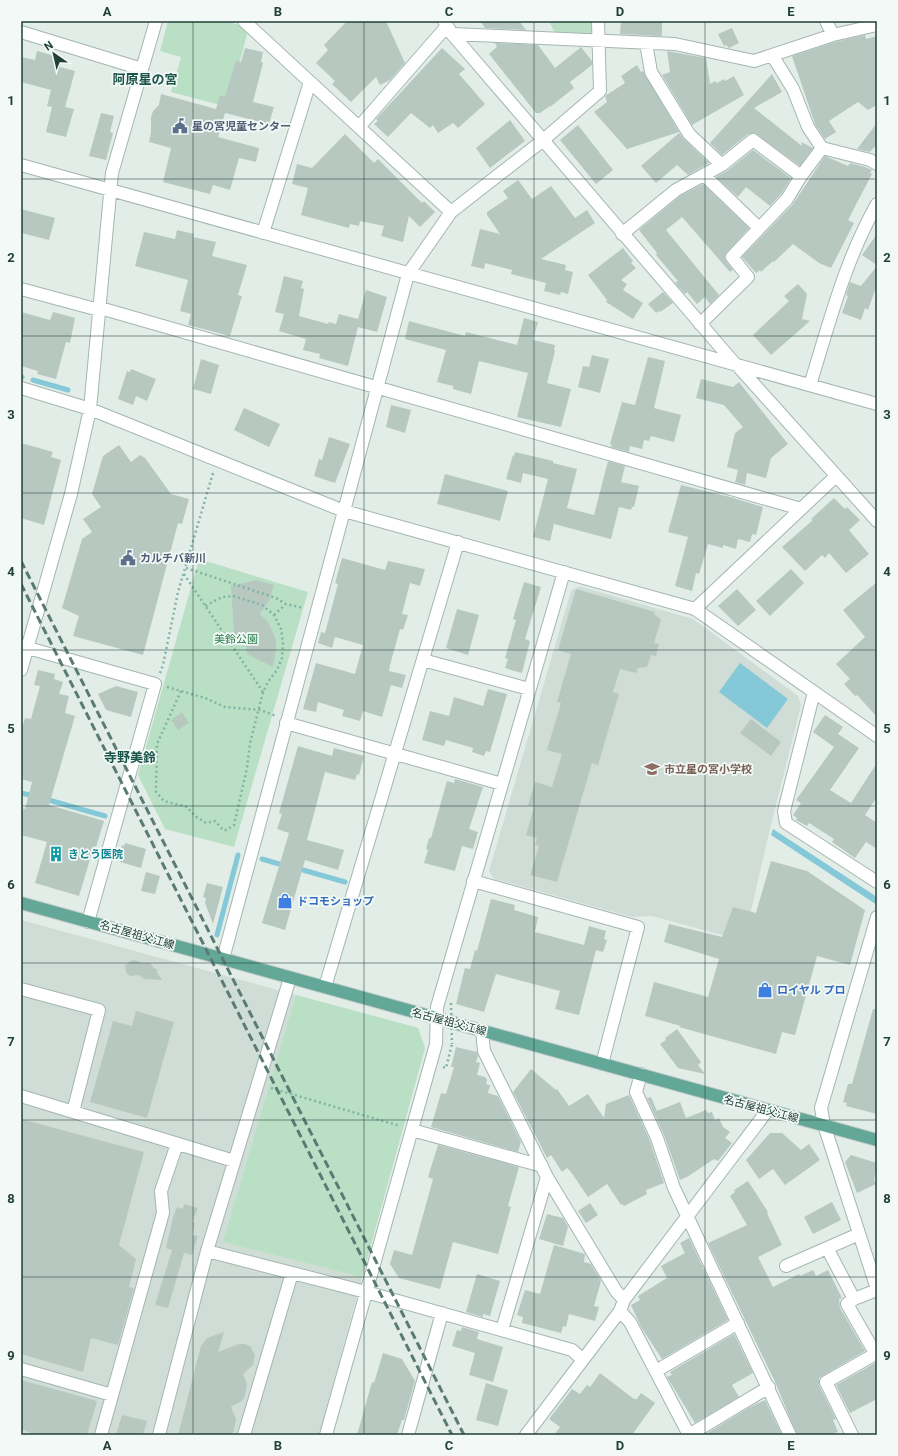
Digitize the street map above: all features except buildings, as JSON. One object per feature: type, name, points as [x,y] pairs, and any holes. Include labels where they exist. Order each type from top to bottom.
[{"type":"main road","name":"名古屋祖父江線","points":[[21,903],[437,1019],[641,1074],[767,1111],[877,1140]]},
{"type":"street","points":[[21,670],[24,647],[71,494],[90,409],[112,173],[156,21]]},
{"type":"street","points":[[244,21],[451,212]]},
{"type":"street","points":[[223,959],[408,274],[451,212],[542,141],[600,91],[598,21]]},
{"type":"street","points":[[826,21],[833,35]]},
{"type":"street","points":[[448,27],[599,41],[675,44],[754,61],[833,35],[877,25]]},
{"type":"street","points":[[359,127],[448,27]]},
{"type":"street","points":[[448,27],[542,141],[700,324],[877,521]]},
{"type":"street","points":[[21,32],[142,69]]},
{"type":"street","points":[[646,43],[651,72],[690,134],[722,165]]},
{"type":"street","points":[[772,55],[793,89],[808,127],[822,148],[870,160],[877,164]]},
{"type":"street","points":[[263,233],[310,82]]},
{"type":"street","points":[[622,234],[676,190],[722,165],[752,140],[801,176]]},
{"type":"street","points":[[700,324],[748,277],[732,257],[787,199],[801,176],[822,148]]},
{"type":"street","points":[[21,165],[877,404]]},
{"type":"street","points":[[704,175],[759,228]]},
{"type":"street","points":[[810,385],[844,276],[865,225],[877,204]]},
{"type":"street","points":[[21,289],[100,309],[377,387],[801,509]]},
{"type":"street","points":[[21,388],[90,409],[344,511],[695,608],[877,736]]},
{"type":"street","points":[[695,608],[836,476]]},
{"type":"street","points":[[325,987],[458,542]]},
{"type":"street","points":[[326,1435],[436,1044],[437,1008],[564,572]]},
{"type":"street","points":[[24,647],[155,684],[88,922]]},
{"type":"street","points":[[423,660],[530,689]]},
{"type":"street","points":[[814,692],[784,811],[786,823],[877,882]]},
{"type":"street","points":[[287,721],[502,784]]},
{"type":"street","points":[[474,881],[638,927],[602,1064]]},
{"type":"street","points":[[852,1435],[826,1382],[876,1353],[847,1304],[877,1288],[824,1125],[821,1108],[877,917]]},
{"type":"street","points":[[159,1435],[207,1251],[290,978]]},
{"type":"street","points":[[21,989],[99,1010],[73,1112]]},
{"type":"street","points":[[482,1031],[484,1051],[547,1177],[616,1291],[630,1322],[689,1435],[769,1387]]},
{"type":"street","points":[[641,1074],[636,1092],[657,1138],[674,1188],[769,1387],[790,1435]]},
{"type":"street","points":[[21,1096],[234,1161]]},
{"type":"street","points":[[526,1435],[767,1111]]},
{"type":"street","points":[[412,1130],[542,1166]]},
{"type":"street","points":[[101,1435],[163,1212],[161,1191],[177,1144]]},
{"type":"street","points":[[502,1330],[547,1177]]},
{"type":"street","points":[[786,1266],[859,1234]]},
{"type":"street","points":[[827,1248],[854,1299]]},
{"type":"street","points":[[207,1251],[366,1292],[572,1350],[582,1359]]},
{"type":"street","points":[[244,1435],[292,1273]]},
{"type":"street","points":[[408,1435],[442,1313]]},
{"type":"street","points":[[656,1371],[738,1323]]},
{"type":"street","points":[[21,1369],[112,1395]]},
{"type":"path","points":[[217,461],[184,574],[163,665],[155,684],[205,698],[225,707],[260,710],[287,721]]},
{"type":"path","points":[[186,568],[276,598],[286,604],[317,611]]},
{"type":"path","points":[[184,574],[263,692]]},
{"type":"path","points":[[181,691],[156,744],[156,792],[164,801],[187,807],[206,823],[215,821],[223,830],[227,830],[234,825],[247,768],[250,743],[260,710],[263,692],[277,670],[282,658],[283,644],[281,629],[274,615],[262,605],[233,596],[222,598],[205,606]]},
{"type":"path","points":[[274,615],[286,604]]},
{"type":"path","points":[[446,1068],[452,1044],[451,1003]]},
{"type":"path","points":[[258,1084],[412,1130]]},
{"type":"shaded area","name":"市立星の宮小学校","points":[[579,586],[693,619],[798,696],[801,705],[744,941],[652,916],[632,917],[494,879],[489,871],[571,591]]},
{"type":"shaded area","points":[[21,920],[418,1028],[425,1048],[319,1435],[21,1435]]},
{"type":"green space","points":[[168,21],[224,21],[240,25],[247,34],[228,107],[171,92],[181,57],[160,51]]},
{"type":"green space","points":[[549,21],[593,21],[593,33],[587,37],[556,35]]},
{"type":"green space","name":"美鈴公園","points":[[199,559],[308,592],[234,847],[165,829],[138,775]]},
{"type":"green space","points":[[296,995],[418,1028],[425,1048],[362,1277],[223,1242]]},
{"type":"water","points":[[740,663],[788,699],[767,728],[719,692]]},
{"type":"water","points":[[773,829],[877,897],[877,905],[771,835]]},
{"type":"waterway","points":[[33,380],[68,390]]},
{"type":"waterway","points":[[21,793],[34,796]]},
{"type":"waterway","points":[[45,799],[105,816]]},
{"type":"waterway","points":[[217,935],[238,855]]},
{"type":"waterway","points":[[262,859],[286,866]]},
{"type":"waterway","points":[[296,868],[345,882]]},
{"type":"railway","points":[[21,561],[464,1435]]},
{"type":"railway","points":[[21,584],[452,1435]]},
{"type":"place","name":"星の宮児童センター","points":[[180,126]]},
{"type":"place","name":"カルチバ新川","points":[[128,558]]},
{"type":"place","name":"市立星の宮小学校","points":[[652,769]]},
{"type":"place","name":"きとう医院","points":[[56,854]]},
{"type":"place","name":"ドコモショップ","points":[[285,901]]},
{"type":"place","name":"ロイヤル プロ","points":[[765,990]]},
{"type":"district","name":"阿原星の宮","points":[[145,79]]},
{"type":"district","name":"寺野美鈴","points":[[130,757]]}]
